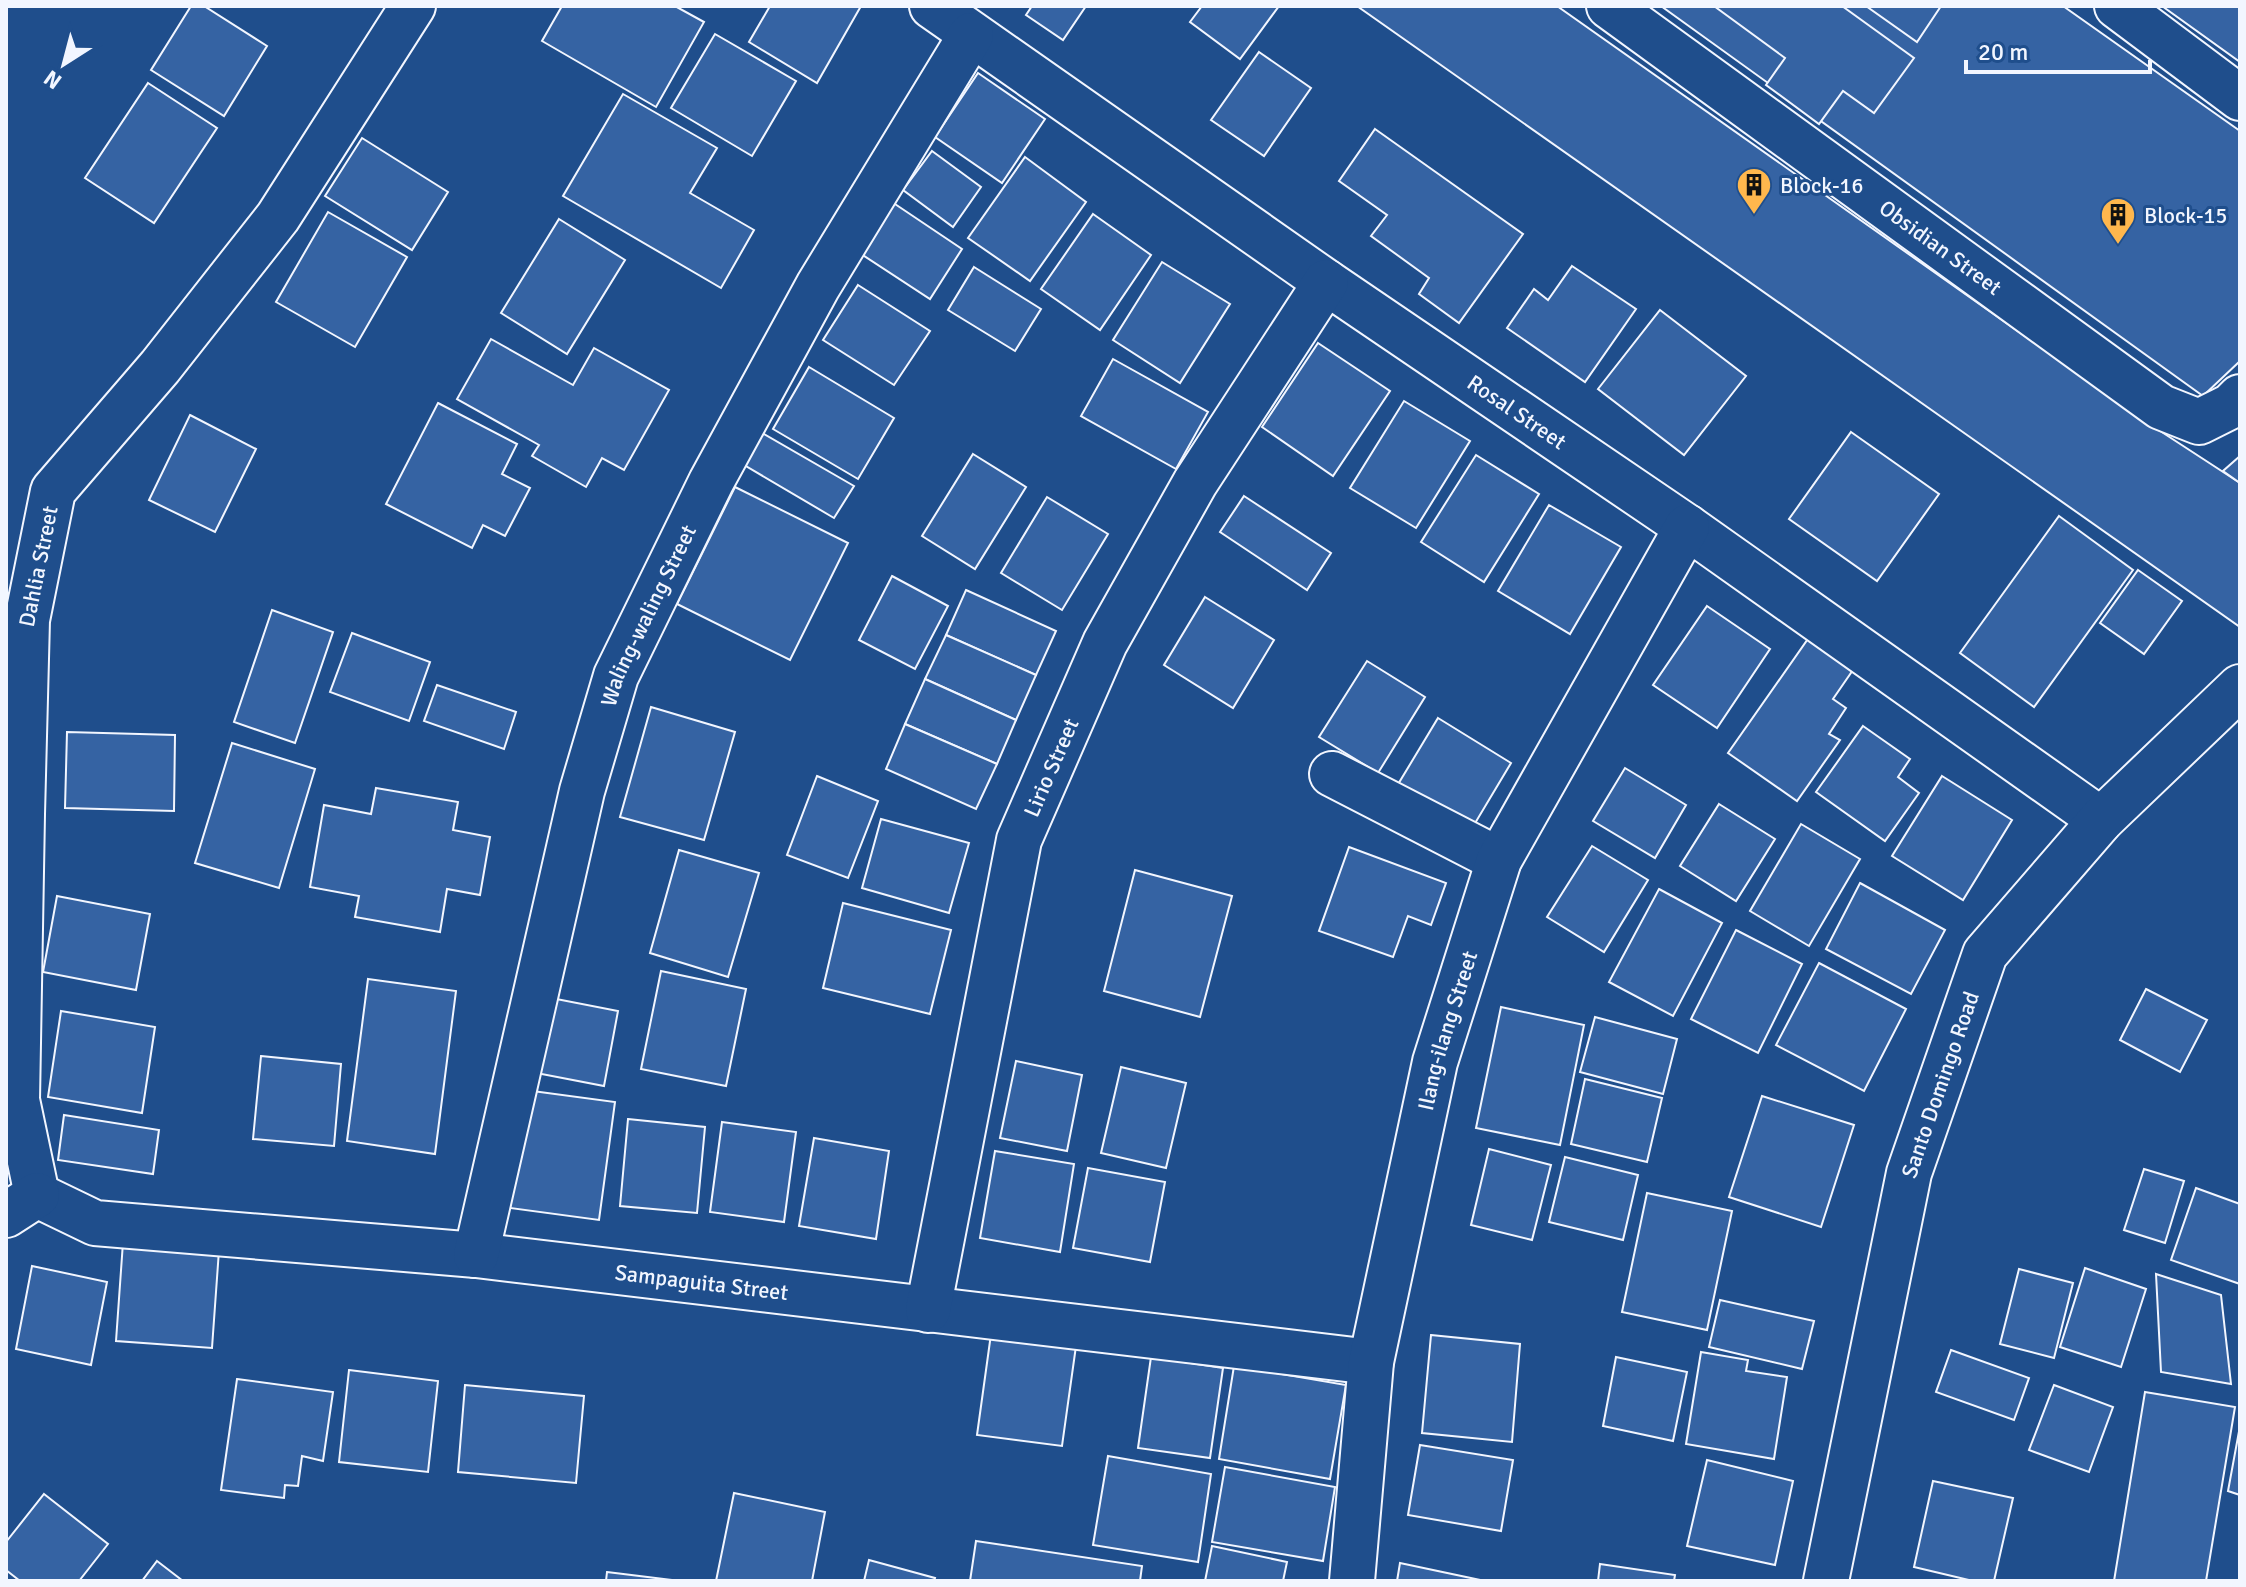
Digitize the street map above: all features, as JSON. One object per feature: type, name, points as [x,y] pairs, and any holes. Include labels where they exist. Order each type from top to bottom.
[{"type":"street","name":"Dahlia Street","points":[[22,1205],[17,1100],[27,620],[53,491],[160,367],[278,217],[413,6]]},
{"type":"street","name":"Rosal Street","points":[[932,6],[1326,282],[1687,527],[2101,820]]},
{"type":"street","name":"Obsidian Street","points":[[1609,6],[2161,407],[2199,422],[2231,406],[2240,397]]},
{"type":"street","points":[[2117,6],[2240,98]]},
{"type":"street","name":"Waling-waling Street","points":[[476,1255],[582,791],[616,676],[711,482],[818,286],[971,35]]},
{"type":"street","name":"Lirio Street","points":[[928,1310],[1019,840],[1105,643],[1195,483],[1326,282]]},
{"type":"street","name":"Ilang-ilang Street","points":[[1352,1581],[1371,1362],[1435,1062],[1499,860],[1687,527]]},
{"type":"street","name":"Santo Domingo Road","points":[[1826,1581],[1909,1173],[1985,954],[2101,820],[2240,687]]},
{"type":"street","points":[[1332,774],[1499,860]]},
{"type":"street","name":"Sampaguita Street","points":[[22,1205],[95,1223],[476,1255],[1371,1362]]},
{"type":"building","points":[[191,6],[204,6],[267,46],[224,116],[151,70]]},
{"type":"building","points":[[562,6],[675,6],[704,22],[656,107],[542,41]]},
{"type":"building","points":[[770,6],[861,6],[817,83],[749,42]]},
{"type":"building","points":[[1032,6],[1086,6],[1063,40],[1026,15]]},
{"type":"building","points":[[1202,6],[1279,6],[1240,59],[1190,22]]},
{"type":"building","name":"Block-16","points":[[1357,6],[1557,6],[2151,425],[2240,483],[2240,627]]},
{"type":"building","name":"Block-15","points":[[1661,6],[2063,6],[2240,131],[2240,361],[2203,396]]},
{"type":"building","points":[[1714,6],[1842,6],[1914,58],[1874,113],[1843,91],[1819,124],[1766,85],[1785,58]]},
{"type":"building","points":[[1866,6],[1941,6],[1917,42]]},
{"type":"building","points":[[2162,6],[2240,6],[2240,62]]},
{"type":"building","points":[[715,34],[796,81],[752,156],[671,108]]},
{"type":"building","points":[[1259,52],[1311,88],[1264,156],[1211,120]]},
{"type":"building","points":[[978,73],[1045,119],[1002,183],[935,137]]},
{"type":"building","points":[[148,83],[217,128],[154,223],[85,178]]},
{"type":"building","points":[[623,94],[717,148],[690,193],[754,230],[721,288],[563,196]]},
{"type":"building","points":[[1375,129],[1523,234],[1459,323],[1419,294],[1429,278],[1371,236],[1387,215],[1339,181]]},
{"type":"building","points":[[362,138],[448,192],[412,250],[325,196]]},
{"type":"building","points":[[932,151],[981,187],[953,227],[903,190]]},
{"type":"building","points":[[1025,157],[1086,202],[1030,281],[968,238]]},
{"type":"building","points":[[889,200],[962,249],[930,299],[855,250]]},
{"type":"building","points":[[328,212],[407,257],[355,347],[276,302]]},
{"type":"building","points":[[1093,214],[1151,255],[1100,330],[1041,289]]},
{"type":"building","points":[[559,219],[625,260],[567,354],[501,313]]},
{"type":"building","points":[[1162,262],[1230,304],[1180,383],[1113,340]]},
{"type":"building","points":[[1572,266],[1636,309],[1585,382],[1507,328],[1534,289],[1548,300]]},
{"type":"building","points":[[974,267],[1041,309],[1015,351],[948,310]]},
{"type":"building","points":[[858,285],[930,331],[894,385],[823,340]]},
{"type":"building","points":[[1660,310],[1746,376],[1684,455],[1598,389]]},
{"type":"building","points":[[491,339],[573,385],[594,348],[669,390],[624,470],[602,458],[586,487],[532,456],[539,445],[457,399]]},
{"type":"building","points":[[1318,343],[1390,391],[1333,476],[1262,427]]},
{"type":"building","points":[[1113,359],[1208,412],[1176,469],[1081,416]]},
{"type":"building","points":[[809,367],[894,418],[858,479],[773,429]]},
{"type":"building","points":[[1404,401],[1470,441],[1416,528],[1350,488]]},
{"type":"building","points":[[438,403],[517,444],[502,474],[530,488],[505,536],[483,525],[472,548],[386,504]]},
{"type":"building","points":[[190,415],[256,449],[215,532],[149,500]]},
{"type":"building","points":[[757,430],[854,486],[834,518],[739,462]]},
{"type":"building","points":[[1851,432],[1939,494],[1877,581],[1789,519]]},
{"type":"building","points":[[973,454],[1026,487],[975,569],[922,536]]},
{"type":"building","points":[[1476,455],[1539,494],[1484,582],[1421,542]]},
{"type":"building","points":[[2240,456],[2240,483],[2223,471]]},
{"type":"building","points":[[735,487],[848,543],[790,660],[677,604]]},
{"type":"building","points":[[1244,496],[1331,553],[1307,590],[1220,532]]},
{"type":"building","points":[[1047,497],[1108,534],[1062,610],[1001,573]]},
{"type":"building","points":[[1549,505],[1621,547],[1570,634],[1498,591]]},
{"type":"building","points":[[2059,516],[2133,570],[2034,707],[1960,653]]},
{"type":"building","points":[[2138,570],[2182,601],[2144,654],[2100,623]]},
{"type":"building","points":[[892,576],[948,606],[915,669],[859,640]]},
{"type":"building","points":[[966,590],[1056,631],[1036,675],[946,635]]},
{"type":"building","points":[[1205,597],[1274,640],[1233,708],[1164,665]]},
{"type":"building","points":[[1707,606],[1770,649],[1717,728],[1653,685]]},
{"type":"building","points":[[272,610],[333,632],[295,743],[234,722]]},
{"type":"building","points":[[352,633],[430,662],[409,721],[330,692]]},
{"type":"building","points":[[946,635],[1036,675],[1016,720],[925,679]]},
{"type":"building","points":[[1810,636],[1855,667],[1833,699],[1846,708],[1829,734],[1840,740],[1797,801],[1728,753]]},
{"type":"building","points":[[1367,661],[1425,697],[1378,773],[1319,737]]},
{"type":"building","points":[[925,679],[1016,720],[997,764],[905,724]]},
{"type":"building","points":[[437,685],[516,712],[504,749],[424,721]]},
{"type":"building","points":[[651,707],[735,732],[704,840],[620,817]]},
{"type":"building","points":[[1438,718],[1511,763],[1471,830],[1397,786]]},
{"type":"building","points":[[905,724],[997,764],[976,809],[886,769]]},
{"type":"building","points":[[1863,726],[1910,759],[1898,777],[1919,793],[1885,841],[1816,792]]},
{"type":"building","points":[[67,732],[175,735],[174,811],[65,808]]},
{"type":"building","points":[[232,743],[315,769],[279,888],[195,863]]},
{"type":"building","points":[[1625,768],[1686,805],[1655,858],[1593,821]]},
{"type":"building","points":[[817,776],[878,801],[848,878],[787,855]]},
{"type":"building","points":[[1942,776],[2012,820],[1963,900],[1892,856]]},
{"type":"building","points":[[376,788],[458,802],[453,830],[490,837],[480,895],[447,889],[440,932],[355,917],[359,896],[310,887],[324,805],[371,814]]},
{"type":"building","points":[[1719,804],[1775,839],[1736,901],[1680,866]]},
{"type":"building","points":[[881,819],[969,843],[949,913],[862,888]]},
{"type":"building","points":[[1801,824],[1860,859],[1809,946],[1750,911]]},
{"type":"building","points":[[1592,846],[1648,880],[1604,952],[1547,917]]},
{"type":"building","points":[[1349,847],[1446,883],[1431,925],[1408,916],[1393,957],[1319,931]]},
{"type":"building","points":[[679,850],[759,873],[728,977],[650,953]]},
{"type":"building","points":[[1135,870],[1232,896],[1200,1017],[1104,991]]},
{"type":"building","points":[[1860,883],[1945,930],[1911,994],[1826,949]]},
{"type":"building","points":[[1659,889],[1722,923],[1673,1016],[1609,982]]},
{"type":"building","points":[[57,896],[150,914],[136,990],[43,972]]},
{"type":"building","points":[[843,903],[951,930],[930,1014],[823,988]]},
{"type":"building","points":[[1736,930],[1802,964],[1758,1053],[1691,1019]]},
{"type":"building","points":[[1819,963],[1906,1009],[1864,1091],[1776,1045]]},
{"type":"building","points":[[661,971],[746,989],[726,1086],[641,1069]]},
{"type":"building","points":[[368,979],[456,991],[435,1154],[347,1141]]},
{"type":"building","points":[[2146,989],[2207,1020],[2180,1072],[2120,1040]]},
{"type":"building","points":[[541,996],[618,1011],[604,1086],[526,1071]]},
{"type":"building","points":[[1501,1007],[1584,1025],[1560,1145],[1476,1128]]},
{"type":"building","points":[[61,1011],[155,1027],[142,1113],[48,1097]]},
{"type":"building","points":[[1595,1017],[1677,1039],[1663,1094],[1580,1072]]},
{"type":"building","points":[[261,1056],[341,1064],[334,1146],[253,1139]]},
{"type":"building","points":[[1016,1061],[1082,1075],[1067,1151],[1000,1138]]},
{"type":"building","points":[[1121,1067],[1186,1083],[1166,1168],[1101,1153]]},
{"type":"building","points":[[1585,1079],[1662,1098],[1647,1162],[1571,1144]]},
{"type":"building","points":[[525,1090],[615,1102],[599,1220],[510,1208]]},
{"type":"building","points":[[1762,1096],[1854,1125],[1821,1227],[1729,1197]]},
{"type":"building","points":[[64,1115],[159,1130],[153,1174],[58,1160]]},
{"type":"building","points":[[628,1119],[705,1127],[697,1213],[620,1206]]},
{"type":"building","points":[[722,1122],[796,1132],[784,1222],[710,1212]]},
{"type":"building","points":[[814,1138],[889,1151],[876,1239],[799,1226]]},
{"type":"building","points":[[1489,1149],[1551,1165],[1532,1240],[1471,1225]]},
{"type":"building","points":[[995,1151],[1074,1164],[1060,1252],[980,1238]]},
{"type":"building","points":[[1565,1157],[1638,1175],[1623,1240],[1549,1222]]},
{"type":"building","points":[[1088,1168],[1165,1182],[1150,1262],[1073,1248]]},
{"type":"building","points":[[2144,1169],[2184,1181],[2165,1243],[2124,1230]]},
{"type":"building","points":[[2196,1188],[2240,1204],[2240,1284],[2171,1260]]},
{"type":"building","points":[[1647,1193],[1732,1211],[1707,1330],[1622,1312]]},
{"type":"building","points":[[124,1228],[220,1236],[212,1348],[116,1341]]},
{"type":"building","points":[[32,1266],[107,1282],[91,1365],[16,1349]]},
{"type":"building","points":[[2085,1268],[2146,1289],[2121,1367],[2060,1347]]},
{"type":"building","points":[[2019,1269],[2073,1283],[2054,1358],[2000,1344]]},
{"type":"building","points":[[2156,1274],[2221,1295],[2231,1384],[2161,1372]]},
{"type":"building","points":[[1720,1300],[1814,1321],[1802,1369],[1709,1347]]},
{"type":"building","points":[[991,1334],[1076,1346],[1062,1446],[977,1435]]},
{"type":"building","points":[[1431,1335],[1520,1344],[1512,1442],[1422,1433]]},
{"type":"building","points":[[1951,1350],[2029,1378],[2014,1420],[1936,1392]]},
{"type":"building","points":[[1701,1352],[1748,1360],[1746,1371],[1787,1377],[1774,1459],[1686,1444]]},
{"type":"building","points":[[1151,1357],[1223,1368],[1210,1458],[1138,1448]]},
{"type":"building","points":[[1616,1357],[1687,1372],[1673,1441],[1603,1426]]},
{"type":"building","points":[[1234,1366],[1346,1385],[1330,1479],[1219,1459]]},
{"type":"building","points":[[349,1370],[438,1381],[428,1472],[339,1462]]},
{"type":"building","points":[[237,1379],[333,1392],[323,1461],[302,1456],[298,1486],[285,1485],[284,1498],[221,1490]]},
{"type":"building","points":[[465,1385],[584,1396],[576,1483],[458,1472]]},
{"type":"building","points":[[2054,1385],[2113,1407],[2089,1472],[2029,1450]]},
{"type":"building","points":[[2145,1392],[2235,1407],[2206,1581],[2114,1581]]},
{"type":"building","points":[[2240,1426],[2240,1495],[2228,1491]]},
{"type":"building","points":[[1420,1445],[1513,1460],[1501,1531],[1408,1515]]},
{"type":"building","points":[[1108,1456],[1211,1474],[1198,1562],[1093,1545]]},
{"type":"building","points":[[1707,1460],[1793,1481],[1775,1565],[1687,1546]]},
{"type":"building","points":[[1225,1467],[1335,1487],[1323,1561],[1212,1542]]},
{"type":"building","points":[[1933,1481],[2013,1498],[1994,1581],[1973,1581],[1914,1567]]},
{"type":"building","points":[[734,1493],[825,1512],[812,1581],[716,1581]]},
{"type":"building","points":[[44,1494],[108,1544],[79,1581],[20,1581],[6,1570],[6,1542]]},
{"type":"building","points":[[976,1541],[1142,1566],[1140,1581],[970,1581]]},
{"type":"building","points":[[1212,1546],[1287,1562],[1283,1581],[1205,1581]]},
{"type":"building","points":[[869,1560],[935,1578],[934,1581],[864,1581]]},
{"type":"building","points":[[157,1561],[183,1581],[142,1581]]},
{"type":"building","points":[[1400,1563],[1485,1581],[1397,1581]]},
{"type":"building","points":[[1600,1564],[1675,1575],[1674,1581],[1598,1581]]},
{"type":"building","points":[[607,1572],[680,1581],[606,1581]]},
{"type":"place","name":"Block-16","points":[[1754,216]]},
{"type":"place","name":"Block-15","points":[[2118,246]]}]
